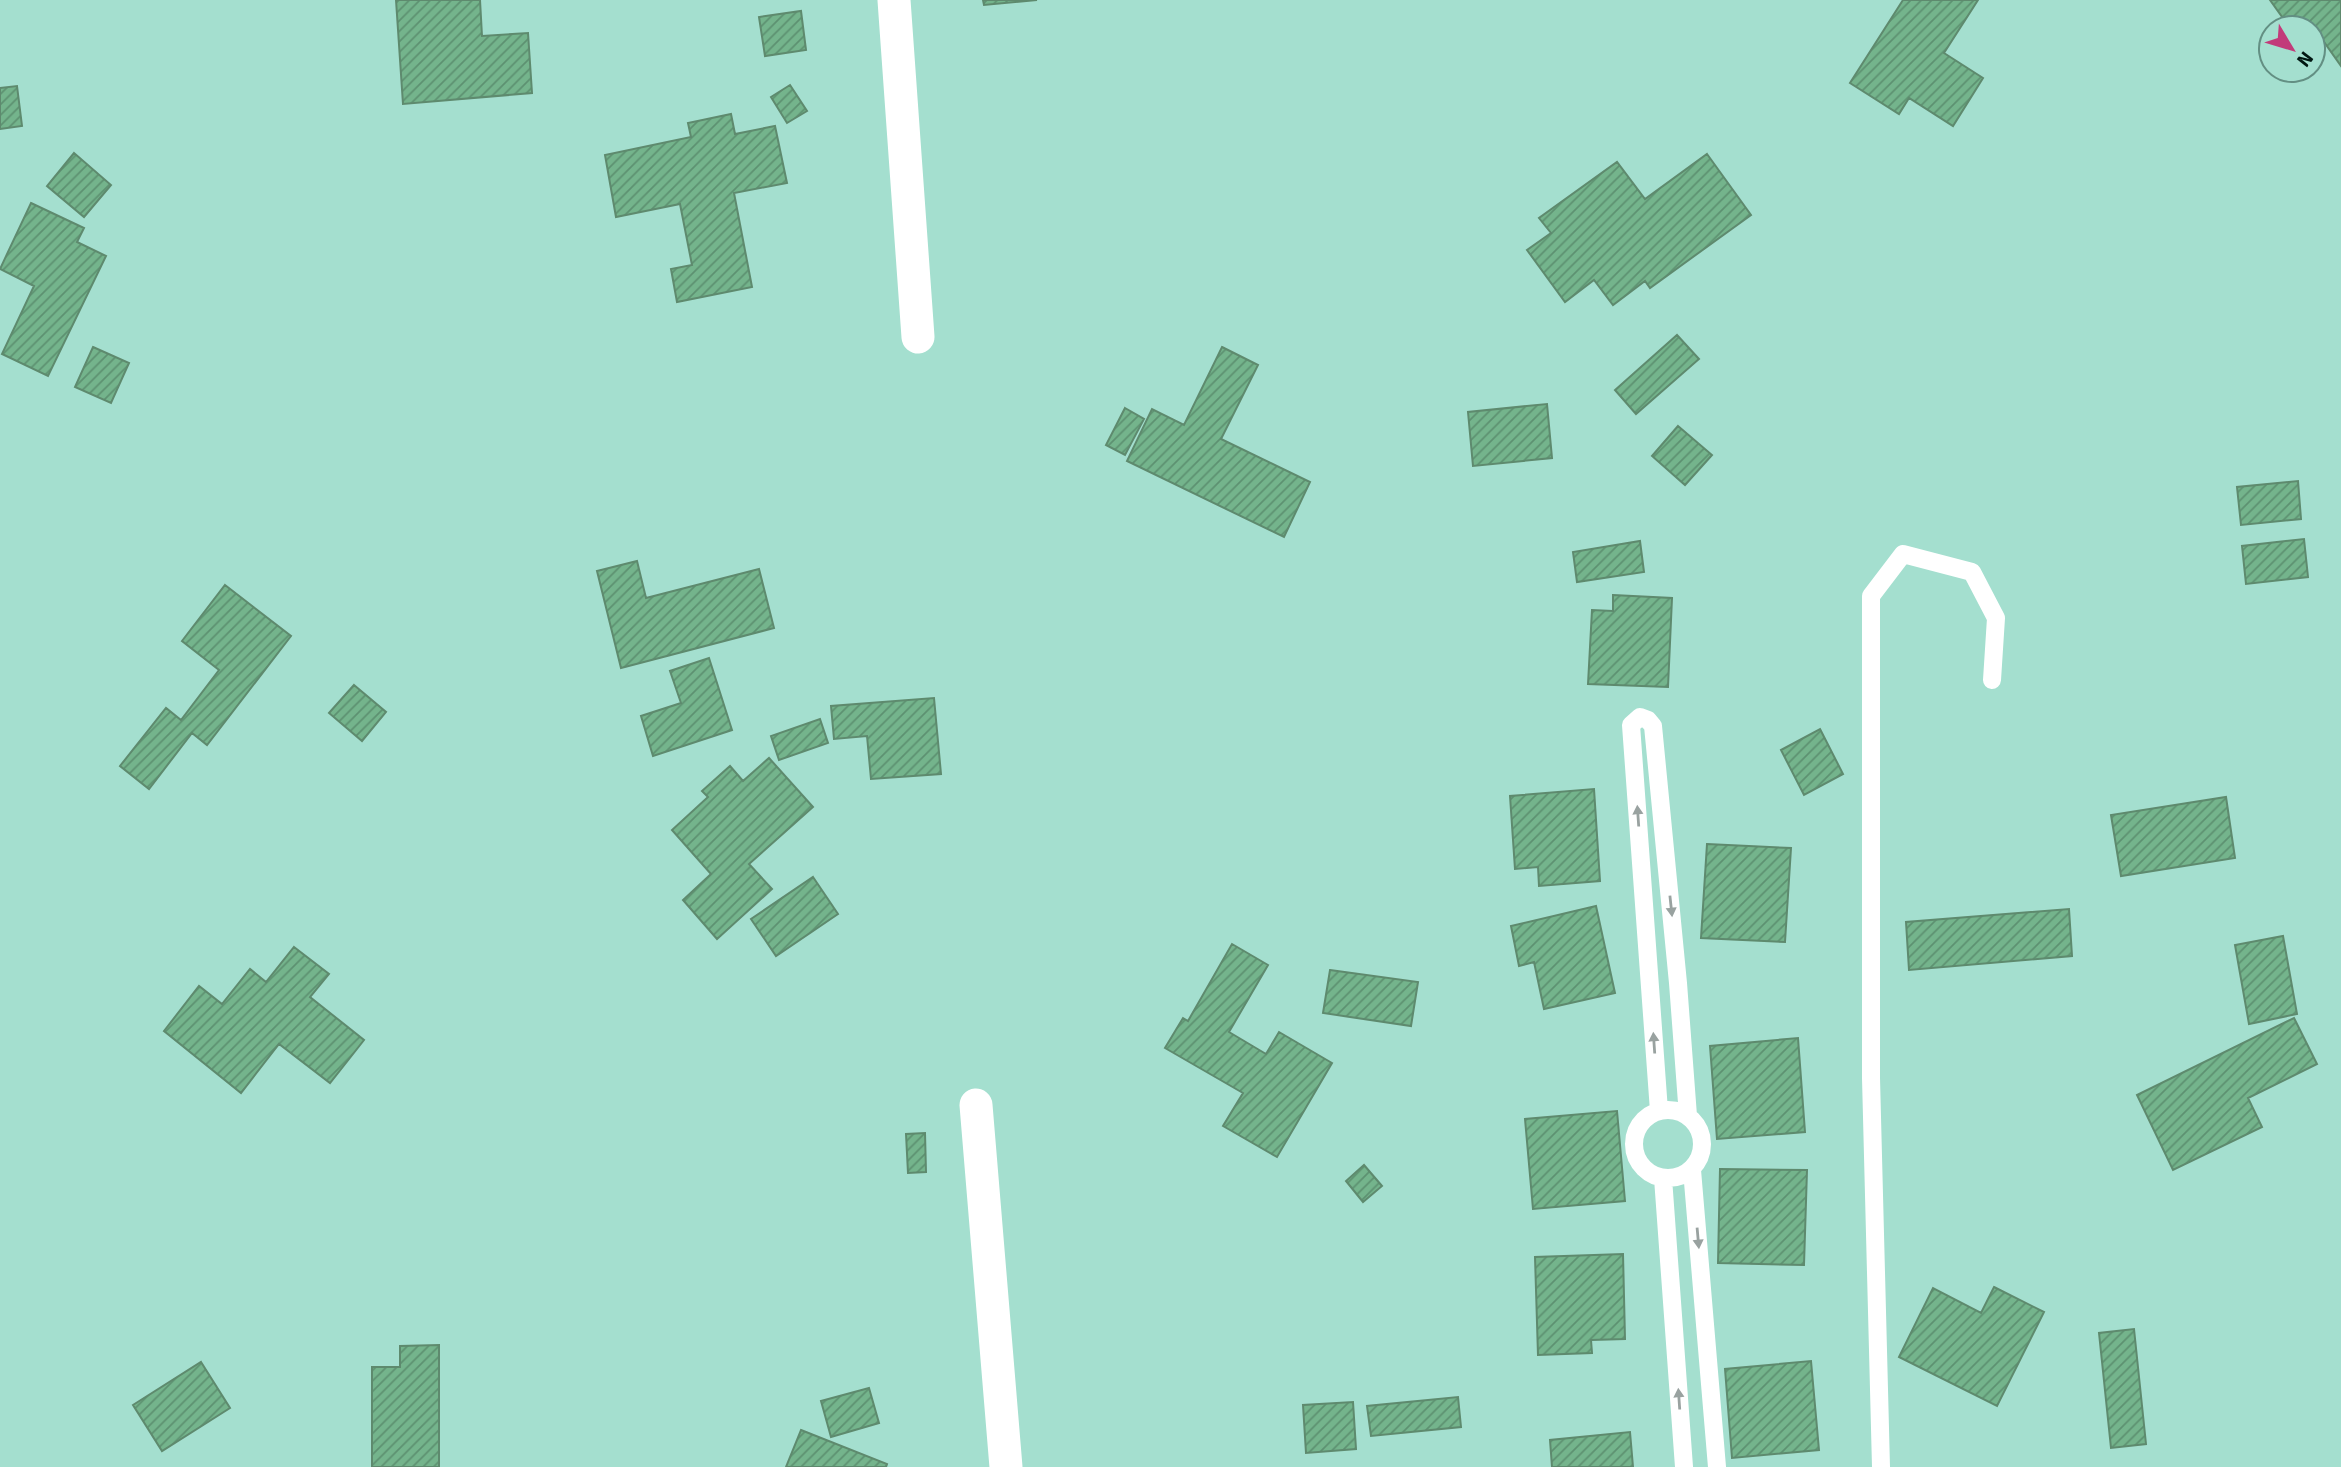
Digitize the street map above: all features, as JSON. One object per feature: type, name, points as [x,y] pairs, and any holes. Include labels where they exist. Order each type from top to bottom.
[{"type":"street","points":[[894,0],[918,337]]},
{"type":"street","points":[[976,1105],[1006,1467]]},
{"type":"lane","points":[[1881,1467],[1871,1078],[1871,596],[1903,554],[1972,572],[1996,618],[1992,680]]},
{"type":"lane","points":[[1659,1111],[1632,725],[1640,717],[1648,719],[1653,726],[1688,1116]]},
{"type":"lane","points":[[1673,1110],[1688,1116],[1698,1127],[1702,1137],[1703,1149],[1699,1163],[1684,1176],[1663,1178],[1649,1173],[1640,1165],[1634,1153],[1633,1139],[1637,1126],[1647,1116],[1659,1111],[1673,1110]]},
{"type":"lane","points":[[1692,1170],[1717,1467]]},
{"type":"lane","points":[[1663,1178],[1684,1467]]},
{"type":"building","points":[[396,0],[480,0],[482,36],[528,33],[532,93],[403,104]]},
{"type":"building","points":[[983,0],[1037,0],[984,5]]},
{"type":"building","points":[[1903,0],[1978,0],[1944,53],[1983,78],[1953,126],[1909,98],[1899,114],[1850,83]]},
{"type":"building","points":[[2270,0],[2341,0],[2341,66],[2327,46],[2327,14],[2280,14]]},
{"type":"building","points":[[801,11],[806,50],[765,56],[759,17]]},
{"type":"building","points":[[790,85],[807,111],[787,123],[771,97]]},
{"type":"building","points":[[17,86],[22,126],[0,129],[0,88]]},
{"type":"building","points":[[731,114],[735,134],[775,126],[787,183],[734,193],[752,287],[677,302],[671,269],[692,265],[680,204],[616,217],[605,155],[691,137],[688,123]]},
{"type":"building","points":[[74,153],[111,185],[84,217],[47,186]]},
{"type":"building","points":[[1707,154],[1751,215],[1650,288],[1645,281],[1613,305],[1594,280],[1565,302],[1527,250],[1551,233],[1539,218],[1617,162],[1645,199]]},
{"type":"building","points":[[31,203],[84,228],[77,242],[106,256],[48,376],[2,354],[34,286],[0,269]]},
{"type":"building","points":[[1677,335],[1699,359],[1636,414],[1615,390]]},
{"type":"building","points":[[93,347],[129,363],[111,403],[75,387]]},
{"type":"building","points":[[1222,347],[1258,365],[1221,439],[1310,482],[1284,537],[1127,461],[1152,409],[1184,425]]},
{"type":"building","points":[[1547,404],[1552,458],[1473,466],[1468,412]]},
{"type":"building","points":[[1125,408],[1144,419],[1125,455],[1106,445]]},
{"type":"building","points":[[1678,426],[1712,455],[1685,485],[1652,456]]},
{"type":"building","points":[[2298,481],[2301,519],[2241,525],[2237,487]]},
{"type":"building","points":[[2304,539],[2308,577],[2246,584],[2242,546]]},
{"type":"building","points":[[1640,541],[1644,572],[1577,582],[1573,552]]},
{"type":"building","points":[[637,561],[646,598],[759,569],[774,628],[621,668],[597,571]]},
{"type":"building","points":[[225,585],[291,636],[207,745],[192,733],[149,789],[120,766],[166,708],[181,720],[219,670],[182,641]]},
{"type":"building","points":[[1613,595],[1672,598],[1668,687],[1588,684],[1592,610],[1613,611]]},
{"type":"building","points":[[709,658],[732,730],[653,756],[641,716],[681,703],[670,671]]},
{"type":"building","points":[[354,685],[386,712],[362,741],[329,713]]},
{"type":"building","points":[[934,698],[941,774],[871,779],[867,736],[834,739],[831,706]]},
{"type":"building","points":[[820,719],[828,743],[779,760],[771,736]]},
{"type":"building","points":[[1820,729],[1843,774],[1804,795],[1781,750]]},
{"type":"building","points":[[769,758],[813,807],[749,864],[772,889],[717,939],[683,900],[711,874],[672,830],[708,797],[702,791],[730,766],[743,781]]},
{"type":"building","points":[[1594,789],[1600,881],[1539,886],[1538,867],[1515,869],[1510,796]]},
{"type":"building","points":[[2226,797],[2235,858],[2121,876],[2111,815]]},
{"type":"building","points":[[1707,844],[1791,848],[1785,942],[1701,938]]},
{"type":"building","points":[[813,877],[838,914],[776,956],[751,919]]},
{"type":"building","points":[[1596,906],[1615,993],[1544,1009],[1534,962],[1519,966],[1511,926]]},
{"type":"building","points":[[2069,909],[2072,956],[1909,970],[1906,922]]},
{"type":"building","points":[[2283,936],[2297,1014],[2249,1024],[2235,945]]},
{"type":"building","points":[[1232,944],[1268,965],[1229,1032],[1266,1054],[1279,1032],[1332,1063],[1277,1157],[1223,1126],[1243,1093],[1165,1048],[1183,1018],[1188,1021]]},
{"type":"building","points":[[294,947],[329,974],[310,997],[364,1040],[330,1083],[279,1044],[241,1093],[164,1031],[199,986],[222,1004],[250,969],[266,982]]},
{"type":"building","points":[[1330,970],[1418,982],[1411,1026],[1323,1013]]},
{"type":"building","points":[[2294,1018],[2317,1064],[2248,1098],[2262,1127],[2173,1170],[2137,1095]]},
{"type":"building","points":[[1798,1038],[1805,1132],[1717,1139],[1710,1046]]},
{"type":"building","points":[[1617,1111],[1625,1201],[1533,1209],[1525,1119]]},
{"type":"building","points":[[925,1133],[926,1172],[908,1173],[906,1134]]},
{"type":"building","points":[[1364,1165],[1382,1186],[1363,1202],[1346,1181]]},
{"type":"building","points":[[1720,1169],[1807,1170],[1804,1265],[1718,1263]]},
{"type":"building","points":[[1623,1254],[1625,1339],[1591,1340],[1592,1353],[1538,1355],[1535,1257]]},
{"type":"building","points":[[1994,1287],[2044,1312],[1997,1406],[1899,1357],[1933,1288],[1981,1313]]},
{"type":"building","points":[[2134,1329],[2146,1444],[2111,1448],[2099,1333]]},
{"type":"building","points":[[439,1345],[439,1467],[372,1467],[372,1367],[400,1367],[400,1346]]},
{"type":"building","points":[[1811,1361],[1819,1450],[1732,1458],[1725,1369]]},
{"type":"building","points":[[201,1362],[230,1408],[162,1451],[133,1405]]},
{"type":"building","points":[[869,1388],[879,1423],[831,1437],[821,1401]]},
{"type":"building","points":[[1458,1397],[1461,1427],[1371,1436],[1367,1406]]},
{"type":"building","points":[[1353,1402],[1356,1449],[1306,1453],[1303,1405]]},
{"type":"building","points":[[801,1430],[887,1464],[886,1467],[786,1467]]},
{"type":"building","points":[[1630,1432],[1633,1467],[1552,1467],[1550,1440]]}]
